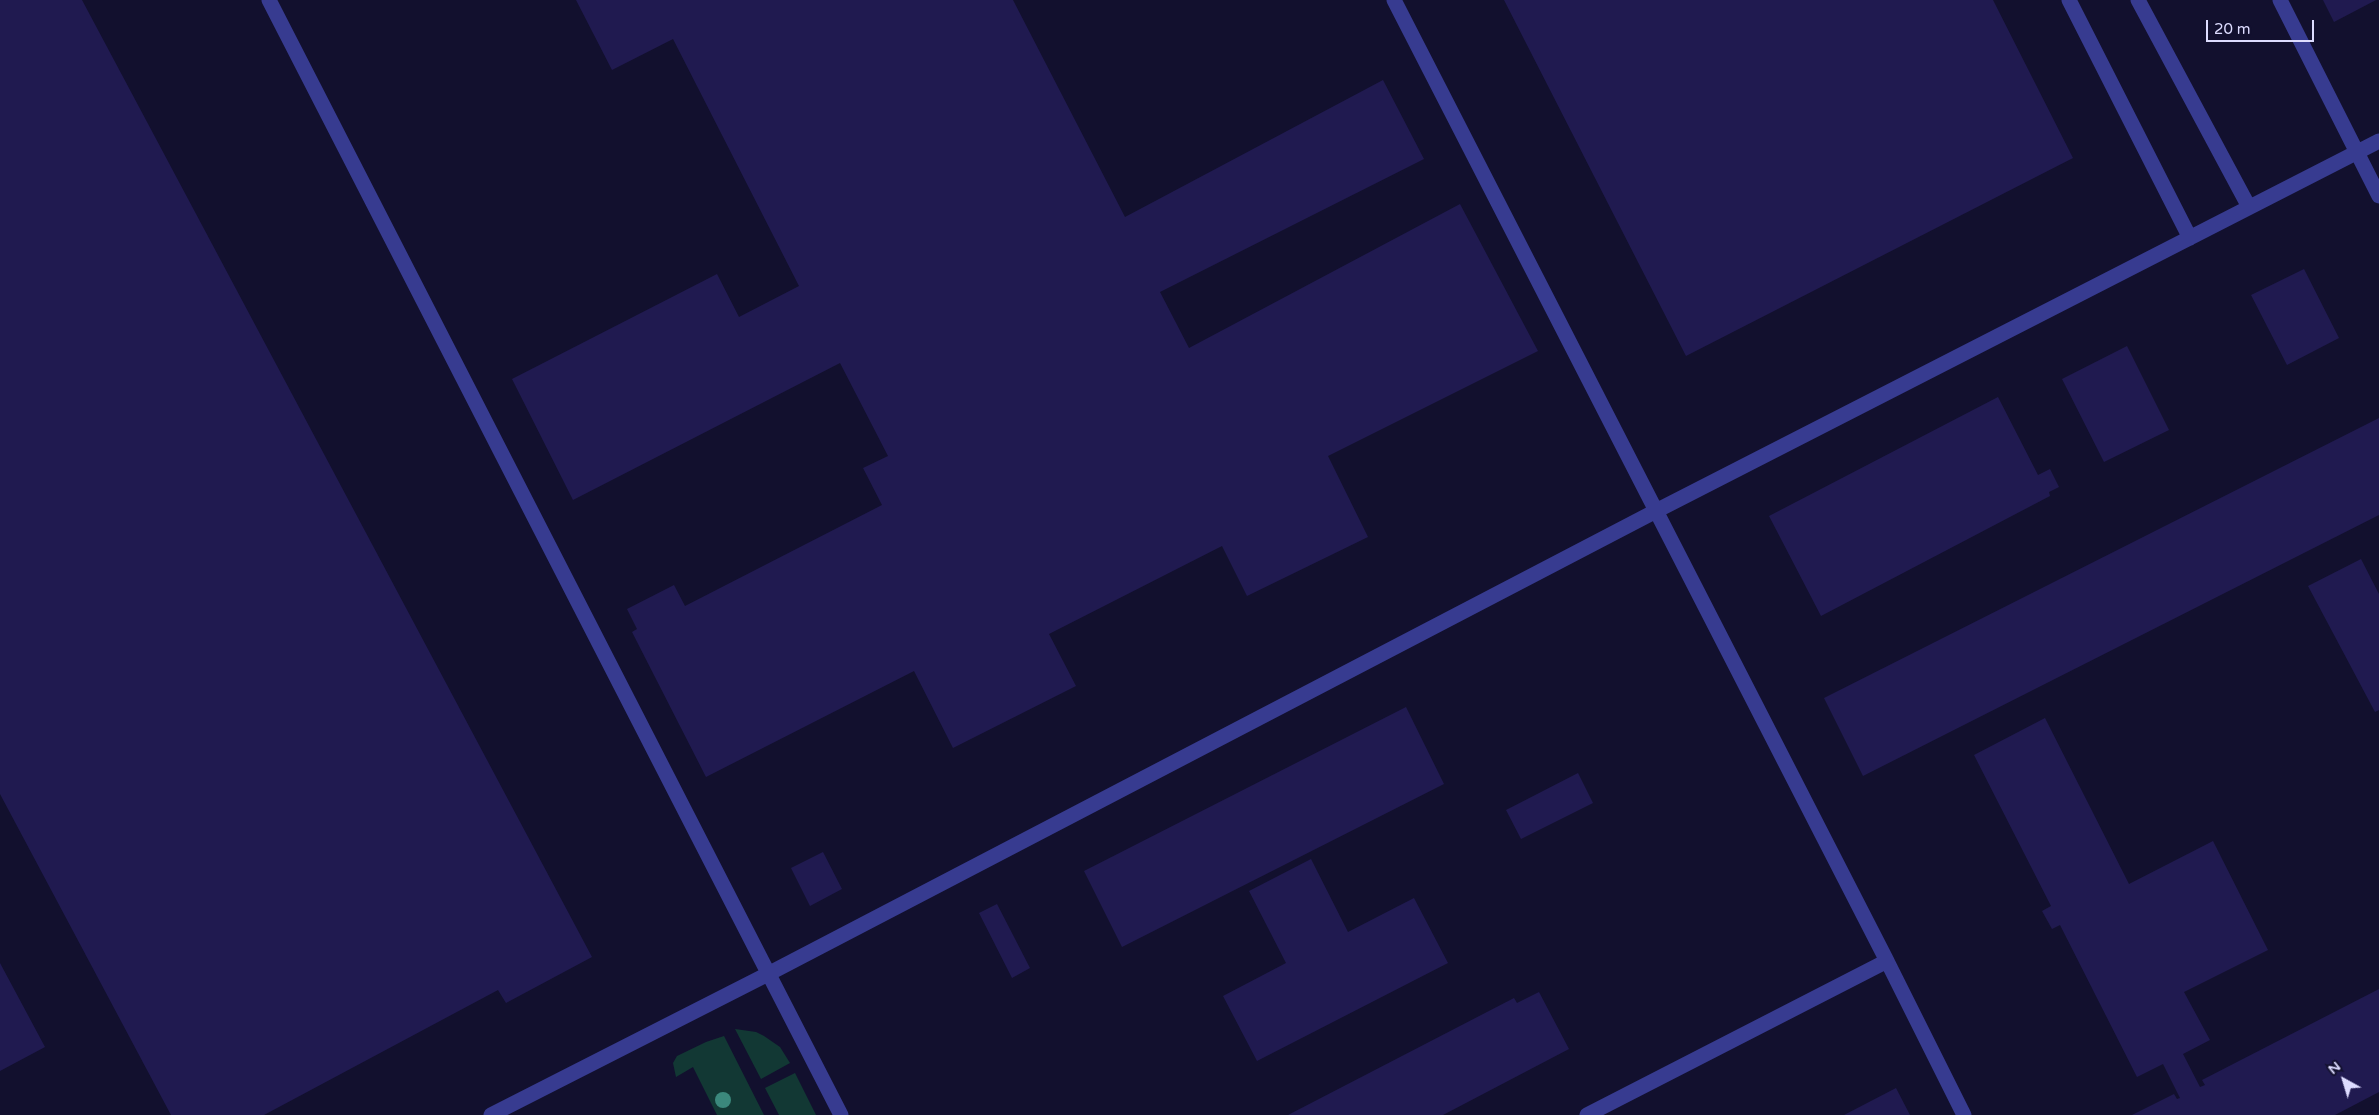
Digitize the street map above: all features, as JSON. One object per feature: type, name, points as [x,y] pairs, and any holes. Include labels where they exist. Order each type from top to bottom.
[{"type":"lane","points":[[269,0],[841,1115]]},
{"type":"lane","points":[[1394,0],[1964,1115]]},
{"type":"lane","points":[[2069,0],[2190,238]]},
{"type":"lane","points":[[2138,0],[2249,207]]},
{"type":"lane","points":[[2280,0],[2379,196]]},
{"type":"lane","points":[[491,1115],[768,974],[1656,511],[2379,141]]},
{"type":"lane","points":[[1587,1115],[1886,961]]},
{"type":"green space","points":[[735,1029],[756,1032],[764,1036],[780,1047],[790,1063],[761,1079]]},
{"type":"green space","points":[[724,1036],[764,1115],[717,1115],[693,1067],[676,1077],[673,1063],[677,1056],[706,1042]]},
{"type":"green space","points":[[795,1073],[816,1115],[779,1115],[765,1088]]},
{"type":"building","points":[[0,0],[82,0],[592,957],[506,1003],[498,990],[264,1115],[171,1115],[0,794]]},
{"type":"building","points":[[576,0],[1013,0],[1125,217],[1383,80],[1424,159],[1160,292],[1189,348],[1460,204],[1538,351],[1328,456],[1368,537],[1247,596],[1222,546],[1049,634],[1076,686],[953,748],[914,671],[706,777],[632,632],[637,629],[627,609],[674,585],[685,606],[882,505],[863,468],[888,456],[840,363],[573,500],[512,379],[717,274],[739,317],[799,286],[673,39],[612,70]]},
{"type":"building","points":[[1504,0],[1993,0],[2073,158],[1686,356]]},
{"type":"building","points":[[2323,0],[2376,0],[2334,22]]},
{"type":"building","points":[[2304,269],[2339,338],[2287,365],[2251,295]]},
{"type":"building","points":[[2127,346],[2169,430],[2104,462],[2062,379]]},
{"type":"building","points":[[1998,397],[2038,475],[2050,469],[2059,487],[2049,492],[2050,496],[1821,616],[1769,516]]},
{"type":"building","points":[[2379,418],[2379,515],[1863,776],[1824,698]]},
{"type":"building","points":[[2361,559],[2379,594],[2379,710],[2375,712],[2308,586]]},
{"type":"building","points":[[1406,707],[1444,784],[1122,947],[1084,871]]},
{"type":"building","points":[[2045,718],[2129,884],[2213,841],[2268,950],[2184,992],[2210,1040],[2183,1054],[2200,1087],[2205,1085],[2202,1080],[2379,989],[2379,1092],[2335,1115],[2132,1115],[2174,1094],[2177,1099],[2180,1098],[2163,1064],[2137,1077],[2060,925],[2052,929],[2042,911],[2051,906],[1974,755]]},
{"type":"building","points":[[1578,773],[1593,803],[1521,839],[1506,810]]},
{"type":"building","points":[[823,852],[842,889],[810,906],[791,868]]},
{"type":"building","points":[[1311,859],[1348,932],[1414,898],[1448,963],[1257,1061],[1223,996],[1286,963],[1249,891]]},
{"type":"building","points":[[997,904],[1030,968],[1012,978],[979,913]]},
{"type":"building","points":[[0,963],[45,1047],[0,1071]]},
{"type":"building","points":[[1539,992],[1569,1049],[1443,1115],[1288,1115],[1514,998],[1517,1003]]},
{"type":"building","points":[[1896,1088],[1910,1115],[1844,1115]]}]
